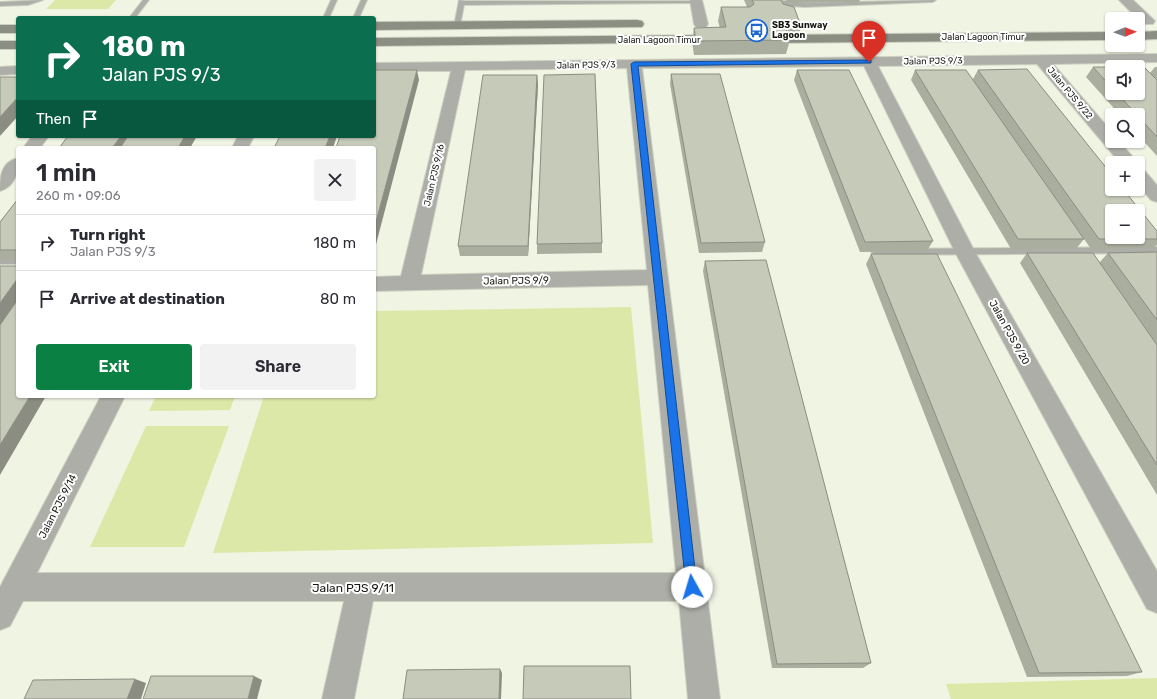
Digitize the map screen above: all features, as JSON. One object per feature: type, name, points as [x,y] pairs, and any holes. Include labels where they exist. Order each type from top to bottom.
[{"type":"main road","name":"Jalan Lagoon Timur","points":[[376,26],[654,24]]},
{"type":"main road","name":"Jalan Lagoon Timur","points":[[685,24],[716,24]]},
{"type":"main road","points":[[454,41],[457,26]]},
{"type":"main road","points":[[0,29],[16,28]]},
{"type":"main road","points":[[1145,36],[1157,35]]},
{"type":"main road","name":"Jalan Lagoon Timur","points":[[758,39],[1105,36]]},
{"type":"main road","name":"Jalan Lagoon Timur","points":[[376,42],[735,39]]},
{"type":"main road","points":[[0,45],[16,45]]},
{"type":"street","points":[[1125,0],[1148,21]]},
{"type":"street","points":[[696,1],[701,24]]},
{"type":"street","name":"Jalan PJS 9/3","points":[[376,67],[1157,58]]},
{"type":"street","name":"Jalan PJS 9/22","points":[[1042,60],[1123,156]]},
{"type":"street","name":"Jalan PJS 9/20","points":[[869,62],[965,252],[1157,599]]},
{"type":"street","points":[[634,64],[704,699]]},
{"type":"street","name":"Jalan PJS 9/16","points":[[409,283],[459,66]]},
{"type":"street","points":[[0,71],[16,70]]},
{"type":"street","points":[[33,146],[39,138]]},
{"type":"street","points":[[0,185],[16,166]]},
{"type":"street","points":[[1145,182],[1157,196]]},
{"type":"street","name":"Jalan PJS 9/9","points":[[376,284],[658,277]]},
{"type":"street","name":"Jalan PJS 9/14","points":[[5,605],[112,398]]},
{"type":"street","name":"Jalan PJS 9/11","points":[[5,605],[361,588],[692,587]]},
{"type":"street","points":[[338,699],[361,588]]},
{"type":"lane","points":[[0,4],[28,3],[40,0]]},
{"type":"lane","points":[[134,16],[146,0]]},
{"type":"lane","points":[[327,16],[334,0]]},
{"type":"lane","points":[[357,16],[364,0]]},
{"type":"lane","points":[[779,0],[788,4],[933,0]]},
{"type":"lane","points":[[457,26],[462,2],[696,1]]},
{"type":"lane","points":[[876,252],[1157,250]]},
{"type":"lane","points":[[0,260],[16,260]]},
{"type":"green space","points":[[55,0],[116,0],[108,9],[46,9]]},
{"type":"green space","points":[[631,307],[653,543],[213,553],[263,398],[376,398],[376,311]]},
{"type":"green space","points":[[155,398],[234,398],[230,410],[149,411]]},
{"type":"green space","points":[[146,426],[229,426],[184,547],[90,547]]},
{"type":"green space","points":[[1157,678],[1157,699],[951,699],[946,684]]},
{"type":"building","points":[[752,0],[781,0],[783,4],[794,7],[801,26],[785,27],[790,40],[696,41],[694,28],[726,27],[721,7],[750,7],[754,4]]},
{"type":"building","points":[[1093,67],[1105,67],[1105,80]]},
{"type":"building","points":[[1145,68],[1157,80],[1157,137],[1145,124],[1145,108],[1131,108],[1123,100],[1145,100]]},
{"type":"building","points":[[1027,69],[1105,166],[1105,196],[1129,196],[1135,204],[1105,204],[1105,239],[1099,239],[978,70]]},
{"type":"building","points":[[376,70],[417,70],[376,222],[376,146],[337,146],[339,138],[376,138]]},
{"type":"building","points":[[797,70],[849,70],[933,241],[865,242]]},
{"type":"building","points":[[915,70],[966,70],[1084,239],[1018,239]]},
{"type":"building","points":[[595,74],[602,243],[537,244],[544,75]]},
{"type":"building","points":[[671,74],[720,74],[765,242],[701,243]]},
{"type":"building","points":[[483,75],[537,75],[528,246],[458,246]]},
{"type":"building","points":[[0,77],[16,77],[16,99],[0,117]]},
{"type":"building","points":[[66,138],[120,138],[114,146],[60,146]]},
{"type":"building","points":[[127,138],[184,138],[179,146],[121,146]]},
{"type":"building","points":[[279,138],[329,138],[326,146],[275,146]]},
{"type":"building","points":[[16,202],[16,250],[0,250],[0,222]]},
{"type":"building","points":[[1145,216],[1157,231],[1157,239],[1145,239]]},
{"type":"building","points":[[1157,252],[1157,320],[1108,253]]},
{"type":"building","points":[[1027,253],[1093,253],[1157,345],[1157,465]]},
{"type":"building","points":[[871,254],[937,254],[1142,672],[1039,673]]},
{"type":"building","points":[[766,260],[871,663],[777,664],[705,261]]},
{"type":"building","points":[[0,266],[16,266],[16,281],[0,303]]},
{"type":"building","points":[[16,302],[16,398],[29,398],[0,445],[0,325]]},
{"type":"building","points":[[524,666],[630,666],[631,699],[523,699]]},
{"type":"building","points":[[500,669],[499,699],[403,699],[407,670]]},
{"type":"building","points":[[151,676],[254,676],[248,699],[143,699]]},
{"type":"building","points":[[135,679],[127,699],[24,699],[33,680]]},
{"type":"place","name":"SB3 Sunway Lagoon","points":[[757,30]]},
{"type":"route","points":[[692,587],[634,64],[869,62]]}]
